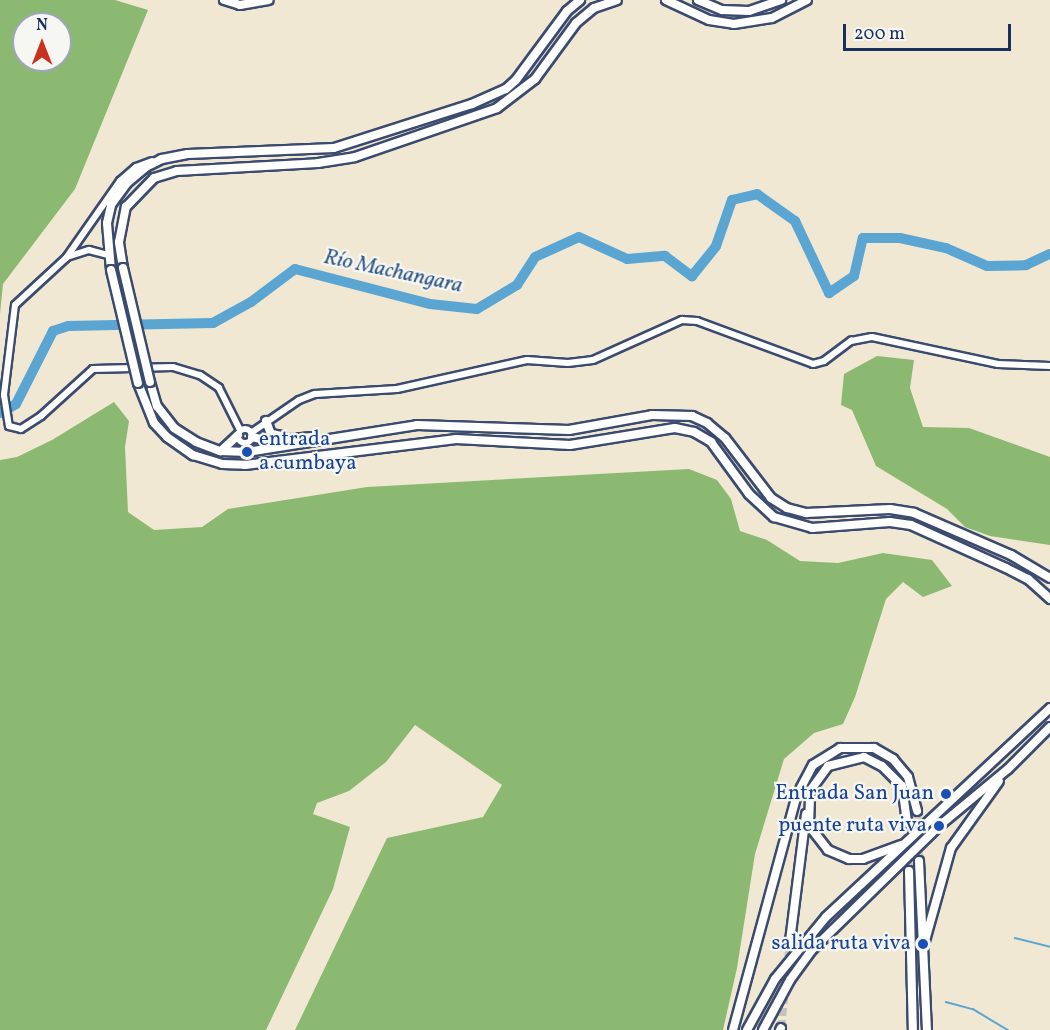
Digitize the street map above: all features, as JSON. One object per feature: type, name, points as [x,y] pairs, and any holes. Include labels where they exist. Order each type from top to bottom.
[{"type":"main road","points":[[224,0],[240,5],[269,0]]},
{"type":"main road","points":[[580,0],[567,11],[516,80],[506,89],[472,104],[334,148],[162,159],[127,183],[111,205],[107,223],[108,255],[138,383],[154,423],[167,437],[193,455],[222,464],[245,465],[456,439],[570,445],[675,428],[694,432],[711,442],[749,494],[774,517],[812,528],[890,522],[911,525],[1006,567],[1028,579],[1050,599]]},
{"type":"main road","points":[[617,0],[594,8],[576,23],[535,79],[497,108],[355,157],[318,163],[177,171],[154,178],[126,207],[119,242],[123,268],[157,406],[174,428],[196,442],[220,451],[247,452],[417,425],[569,430],[652,415],[692,416],[707,423],[725,438],[771,498],[787,508],[806,513],[882,509],[914,513],[947,525],[1049,575]]},
{"type":"main road","points":[[666,0],[709,20],[734,24],[772,18],[807,0]]},
{"type":"main road","points":[[698,0],[722,10],[749,11],[781,0]]},
{"type":"main road","points":[[266,421],[274,436],[334,439]]},
{"type":"main road","points":[[220,451],[239,433]]},
{"type":"main road","points":[[251,435],[270,441],[302,438]]},
{"type":"main road","points":[[747,1030],[800,945],[1050,708]]},
{"type":"main road","points":[[763,1030],[790,980],[811,951],[939,826],[1008,769],[1050,727]]},
{"type":"main road","points":[[733,1030],[797,795],[813,765],[840,748],[874,748],[893,759],[908,777],[918,811]]},
{"type":"main road","points":[[790,940],[807,807],[817,778],[828,766],[864,758],[882,766],[902,786],[907,823]]},
{"type":"main road","points":[[923,948],[951,848],[1008,769]]},
{"type":"main road","points":[[807,807],[809,826],[816,837],[824,847],[841,856],[869,858],[905,844]]},
{"type":"main road","points":[[919,861],[927,1030]]},
{"type":"main road","points":[[909,871],[913,1030]]},
{"type":"street","points":[[162,159],[135,167],[120,181],[66,258],[15,305],[3,396],[9,424],[14,430],[28,425],[93,369],[173,367],[200,375],[219,388],[244,443],[266,421],[315,394],[397,389],[527,360],[568,363],[593,360],[682,320],[697,321],[813,363],[824,362],[851,341],[872,337],[998,363],[1050,366]]},
{"type":"street","points":[[66,258],[89,250],[108,255]]},
{"type":"street","points":[[239,433],[251,435]]},
{"type":"green space","points":[[0,0],[115,0],[148,10],[75,189],[3,284],[0,314]]},
{"type":"green space","points":[[877,356],[914,360],[910,388],[923,427],[969,428],[1050,457],[1050,545],[990,536],[965,527],[947,509],[876,466],[852,410],[841,405],[844,374]]},
{"type":"green space","points":[[114,402],[129,421],[125,447],[128,512],[154,530],[202,527],[228,509],[367,487],[689,469],[717,480],[731,499],[740,531],[767,540],[800,561],[838,563],[883,553],[932,560],[952,586],[923,597],[903,582],[886,599],[855,697],[843,724],[814,733],[784,759],[755,854],[737,968],[723,1030],[295,1030],[387,838],[483,817],[502,785],[415,725],[386,762],[349,791],[317,803],[313,814],[350,827],[333,889],[266,1030],[0,1030],[0,460],[17,457],[52,440]]},
{"type":"waterway","name":"Río Machangara","points":[[0,413],[16,404],[53,331],[68,326],[213,323],[251,302],[295,269],[430,304],[477,309],[517,285],[535,257],[579,237],[627,259],[665,256],[692,276],[716,246],[732,200],[757,194],[795,221],[829,293],[854,276],[863,238],[900,238],[946,248],[987,266],[1026,265],[1050,254]]},
{"type":"waterway","points":[[1015,938],[1050,947]]},
{"type":"waterway","points":[[946,1002],[973,1009],[1008,1030]]},
{"type":"tunnel","points":[[917,811],[919,861]]},
{"type":"tunnel","points":[[907,823],[909,871]]},
{"type":"tunnel","points":[[781,1028],[790,941]]},
{"type":"place","name":"entrada a cumbaya","points":[[247,452]]},
{"type":"place","name":"Entrada San Juan","points":[[946,794]]},
{"type":"place","name":"puente ruta viva","points":[[939,826]]},
{"type":"place","name":"salida ruta viva","points":[[923,944]]}]
